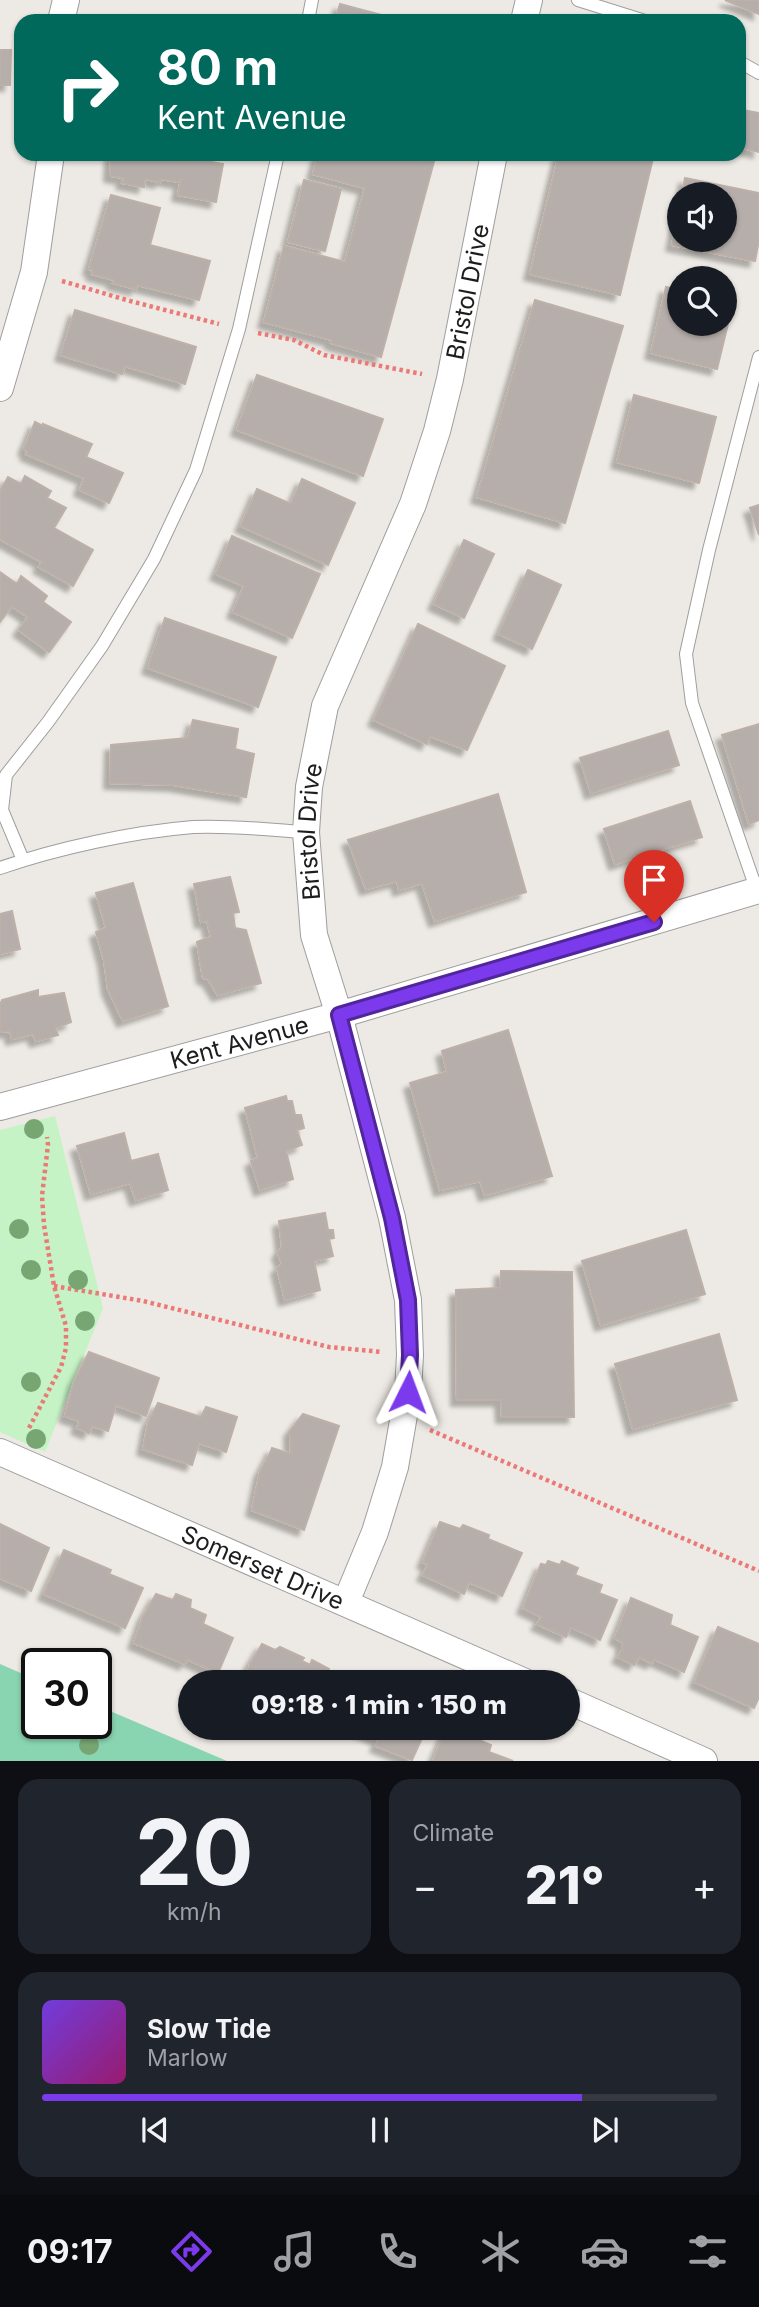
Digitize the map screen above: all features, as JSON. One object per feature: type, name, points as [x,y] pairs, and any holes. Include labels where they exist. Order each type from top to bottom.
[{"type":"street","points":[[0,388],[34,272],[50,161]]},
{"type":"street","name":"Bristol Drive","points":[[346,1602],[375,1532],[395,1467],[408,1392],[408,1300],[392,1218],[339,1015],[314,935],[306,832],[309,786],[325,706],[413,504],[437,431],[493,161]]},
{"type":"street","name":"Kent Avenue","points":[[0,1107],[339,1015],[758,893]]},
{"type":"street","name":"Somerset Drive","points":[[0,1452],[498,1670]]},
{"type":"street","points":[[580,1706],[704,1761]]},
{"type":"lane","points":[[578,0],[623,14]]},
{"type":"lane","points":[[23,860],[2,810],[6,775],[102,646],[154,559],[196,470],[239,329],[276,161]]},
{"type":"lane","points":[[758,893],[692,703],[686,654],[709,550],[759,357]]},
{"type":"lane","points":[[0,867],[139,834],[196,827],[306,832]]},
{"type":"path","points":[[29,1428],[61,1367],[66,1348],[66,1326],[54,1286],[44,1225],[42,1196],[47,1137]]},
{"type":"path","points":[[54,1286],[143,1301],[329,1347],[410,1355]]},
{"type":"path","points":[[403,1422],[436,1431],[759,1572]]},
{"type":"green space","points":[[55,1116],[103,1308],[45,1452],[0,1432],[0,1130]]},
{"type":"green space","points":[[0,1664],[21,1673],[21,1739],[112,1739],[112,1712],[227,1761],[0,1761]]},
{"type":"building","points":[[725,0],[759,0],[759,14]]},
{"type":"building","points":[[340,4],[378,14],[337,14]]},
{"type":"building","points":[[0,50],[11,50],[10,85],[0,85]]},
{"type":"building","points":[[746,111],[759,113],[759,152],[746,149]]},
{"type":"building","points":[[111,161],[206,161],[223,164],[216,202],[178,195],[181,179],[178,182],[161,179],[160,182],[145,179],[144,187],[122,183],[124,178],[110,176]]},
{"type":"building","points":[[316,161],[434,161],[381,357],[331,343],[332,340],[264,322],[284,246],[345,262],[365,188],[313,174]]},
{"type":"building","points":[[557,161],[652,161],[620,295],[530,274]]},
{"type":"building","points":[[685,178],[705,182],[684,182]]},
{"type":"building","points":[[304,180],[341,189],[325,251],[288,242]]},
{"type":"building","points":[[737,189],[759,193],[759,240],[755,261],[708,252],[737,252]]},
{"type":"building","points":[[111,195],[160,208],[150,245],[210,261],[199,300],[137,285],[136,289],[92,274],[93,270],[89,269]]},
{"type":"building","points":[[666,287],[667,336],[725,336],[717,369],[651,353]]},
{"type":"building","points":[[535,300],[623,326],[565,523],[477,497]]},
{"type":"building","points":[[75,310],[196,347],[185,384],[125,366],[122,374],[61,355]]},
{"type":"building","points":[[257,375],[383,419],[363,476],[237,430]]},
{"type":"building","points":[[634,395],[716,417],[699,483],[617,462]]},
{"type":"building","points":[[35,422],[92,444],[86,457],[123,473],[109,503],[80,490],[84,478],[26,454],[28,451],[24,449]]},
{"type":"building","points":[[25,476],[51,491],[47,498],[66,508],[54,528],[93,550],[73,586],[39,567],[42,562],[0,539],[0,491],[8,477],[21,484]]},
{"type":"building","points":[[302,479],[355,503],[328,565],[241,526],[257,489],[291,504]]},
{"type":"building","points":[[759,505],[759,535],[750,508]]},
{"type":"building","points":[[232,536],[320,574],[292,638],[233,612],[244,586],[216,574]]},
{"type":"building","points":[[464,540],[494,554],[464,618],[434,604]]},
{"type":"building","points":[[528,570],[561,585],[532,649],[499,634]]},
{"type":"building","points":[[0,572],[17,584],[21,576],[47,596],[43,602],[71,622],[49,652],[19,630],[28,617],[12,606],[0,622]]},
{"type":"building","points":[[165,618],[276,657],[258,707],[148,668]]},
{"type":"building","points":[[418,624],[505,666],[467,750],[430,736],[427,744],[374,720]]},
{"type":"building","points":[[193,720],[238,729],[235,749],[254,754],[246,797],[174,785],[110,783],[111,745],[188,738]]},
{"type":"building","points":[[759,724],[759,820],[749,824],[722,735]]},
{"type":"building","points":[[668,731],[679,765],[591,793],[580,758]]},
{"type":"building","points":[[498,794],[526,892],[435,921],[422,883],[399,890],[397,881],[366,889],[348,840]]},
{"type":"building","points":[[690,801],[702,837],[615,864],[604,829]]},
{"type":"building","points":[[230,877],[239,912],[233,913],[235,928],[246,930],[261,983],[218,995],[208,979],[203,978],[197,942],[211,937],[207,921],[201,922],[194,884]]},
{"type":"building","points":[[133,883],[168,1006],[123,1021],[108,989],[96,932],[106,928],[96,893]]},
{"type":"building","points":[[12,911],[20,949],[0,954],[0,914]]},
{"type":"building","points":[[38,990],[38,997],[64,993],[71,1022],[55,1028],[58,1035],[36,1041],[33,1034],[12,1039],[10,1031],[1,1032],[2,1000]]},
{"type":"building","points":[[508,1030],[552,1176],[485,1195],[480,1181],[440,1190],[410,1083],[447,1072],[442,1051]]},
{"type":"building","points":[[286,1096],[287,1101],[292,1101],[295,1115],[301,1115],[304,1128],[297,1130],[302,1145],[286,1151],[293,1179],[260,1190],[251,1161],[258,1158],[245,1108]]},
{"type":"building","points":[[124,1133],[131,1161],[158,1154],[168,1190],[136,1200],[130,1183],[91,1194],[77,1146]]},
{"type":"building","points":[[325,1213],[328,1230],[333,1230],[334,1238],[329,1239],[333,1256],[314,1261],[320,1290],[285,1300],[277,1268],[282,1264],[278,1253],[282,1247],[279,1221]]},
{"type":"building","points":[[686,1230],[705,1294],[601,1325],[582,1261]]},
{"type":"building","points":[[501,1271],[572,1272],[574,1417],[502,1417],[501,1400],[457,1400],[456,1290],[500,1288]]},
{"type":"building","points":[[719,1334],[737,1400],[633,1429],[615,1364]]},
{"type":"building","points":[[89,1352],[159,1378],[146,1416],[116,1405],[108,1431],[92,1426],[89,1433],[77,1428],[80,1421],[65,1416],[74,1382]]},
{"type":"building","points":[[158,1403],[201,1417],[206,1407],[237,1417],[226,1452],[199,1443],[192,1465],[143,1449],[148,1423]]},
{"type":"building","points":[[303,1414],[339,1426],[304,1530],[252,1510],[260,1472],[272,1448],[291,1454],[290,1431]]},
{"type":"building","points":[[440,1522],[460,1529],[463,1525],[489,1535],[488,1539],[522,1553],[502,1596],[469,1582],[464,1594],[423,1575],[428,1565],[423,1562]]},
{"type":"building","points":[[0,1524],[49,1548],[31,1591],[0,1578]]},
{"type":"building","points":[[64,1550],[111,1570],[109,1574],[143,1588],[125,1628],[44,1594]]},
{"type":"building","points":[[548,1561],[560,1565],[562,1561],[578,1568],[575,1575],[602,1585],[599,1593],[617,1600],[600,1640],[571,1627],[566,1637],[537,1624],[542,1617],[523,1608],[541,1564],[546,1565]]},
{"type":"building","points":[[156,1594],[173,1600],[176,1594],[191,1600],[190,1608],[206,1615],[203,1624],[233,1638],[219,1670],[211,1670],[187,1659],[185,1664],[134,1643],[143,1617]]},
{"type":"building","points":[[631,1598],[672,1615],[670,1625],[698,1637],[684,1672],[654,1659],[652,1663],[639,1657],[634,1665],[618,1657],[622,1642],[615,1638]]},
{"type":"building","points":[[718,1627],[759,1644],[759,1697],[754,1708],[695,1682]]},
{"type":"building","points":[[262,1644],[275,1650],[280,1647],[304,1658],[302,1661],[310,1665],[312,1660],[329,1669],[249,1670]]},
{"type":"building","points":[[379,1740],[421,1740],[412,1760],[376,1746]]},
{"type":"building","points":[[442,1740],[479,1740],[491,1745],[489,1752],[513,1761],[433,1761]]},
{"type":"route","points":[[408,1392],[408,1300],[392,1218],[339,1015],[654,922]]}]
